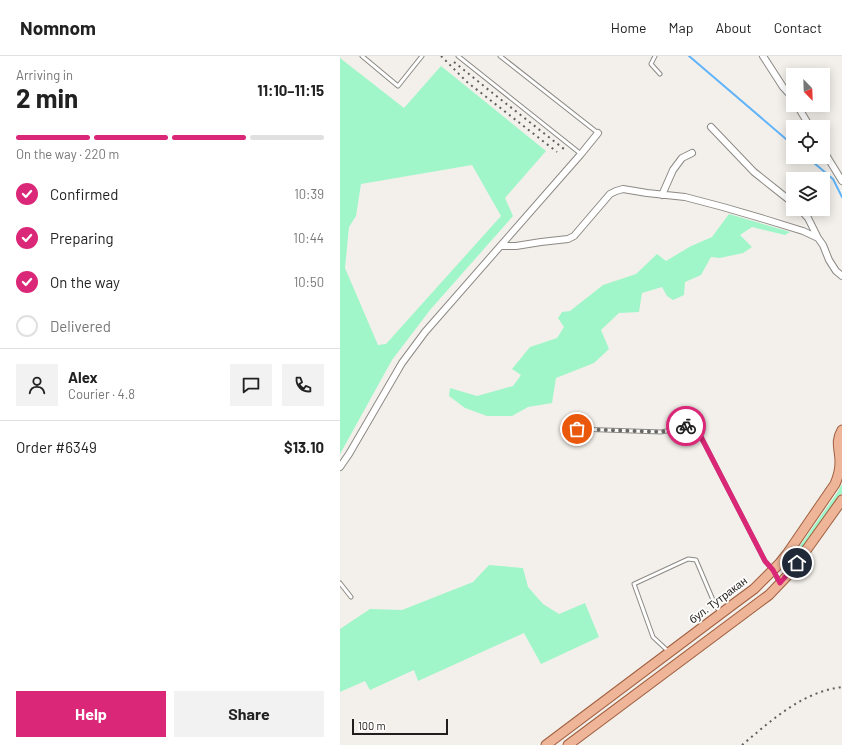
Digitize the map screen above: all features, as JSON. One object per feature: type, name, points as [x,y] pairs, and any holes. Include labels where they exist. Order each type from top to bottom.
[{"type":"main road","name":"бул. Тутракан","points":[[546,745],[754,589],[773,570],[787,554],[832,491],[838,475],[840,463],[840,450],[838,442],[842,430]]},
{"type":"main road","points":[[568,745],[769,595],[797,563],[842,500]]},
{"type":"street","points":[[763,56],[786,90]]},
{"type":"street","points":[[711,127],[754,172],[786,198]]},
{"type":"street","points":[[340,467],[402,363],[425,332],[598,133]]},
{"type":"street","points":[[662,195],[673,170],[682,158],[692,153]]},
{"type":"street","points":[[830,161],[842,181]]},
{"type":"street","points":[[501,246],[516,246],[568,239],[574,236],[610,194],[623,189],[685,197],[803,231],[818,238]]},
{"type":"street","points":[[806,216],[829,260],[836,271],[842,276]]},
{"type":"lane","points":[[362,56],[398,86],[422,56]]},
{"type":"lane","points":[[458,56],[581,154]]},
{"type":"lane","points":[[500,56],[598,133]]},
{"type":"lane","points":[[655,56],[651,64],[660,74]]},
{"type":"lane","points":[[577,429],[661,432],[682,428],[690,424],[699,433],[765,561],[773,570],[780,583]]},
{"type":"lane","points":[[669,653],[653,637],[634,584],[688,559],[696,560],[716,607],[722,613]]},
{"type":"lane","points":[[340,583],[351,597]]},
{"type":"green space","points":[[340,58],[404,108],[441,66],[546,151],[505,198],[513,216],[430,310],[392,360],[340,454]],"holes":[[[472,165],[501,216],[386,344],[378,345],[345,268],[349,227],[356,216],[361,184]]]},
{"type":"green space","points":[[729,214],[790,232],[785,235],[752,227],[740,235],[752,247],[743,253],[720,258],[711,257],[701,275],[685,282],[684,295],[673,300],[667,296],[662,287],[642,293],[639,312],[619,313],[601,330],[609,349],[594,363],[556,378],[552,403],[528,407],[512,416],[487,416],[465,408],[449,396],[450,388],[477,396],[513,386],[521,375],[512,369],[530,347],[557,338],[564,327],[558,318],[562,312],[570,311],[603,285],[636,274],[657,254],[666,261],[691,246],[712,237]]},
{"type":"green space","points":[[842,484],[842,493],[796,559],[786,568],[785,567]]},
{"type":"green space","points":[[489,565],[523,568],[528,587],[543,604],[559,614],[585,603],[599,637],[541,664],[524,633],[418,681],[414,670],[370,690],[365,681],[340,692],[340,629],[370,609],[402,610],[473,582]]},
{"type":"waterway","points":[[689,56],[786,139]]},
{"type":"waterway","points":[[815,164],[833,179],[842,197]]},
{"type":"railway","points":[[441,56],[467,82],[557,152]]},
{"type":"railway","points":[[454,62],[564,149]]},
{"type":"railway","points":[[742,745],[788,708],[814,695],[827,690],[842,687]]},
{"type":"way so far","points":[[577,429],[661,432],[686,426]]},
{"type":"route","points":[[686,426],[690,424],[699,433],[765,561],[773,570],[780,583],[797,563]]}]
